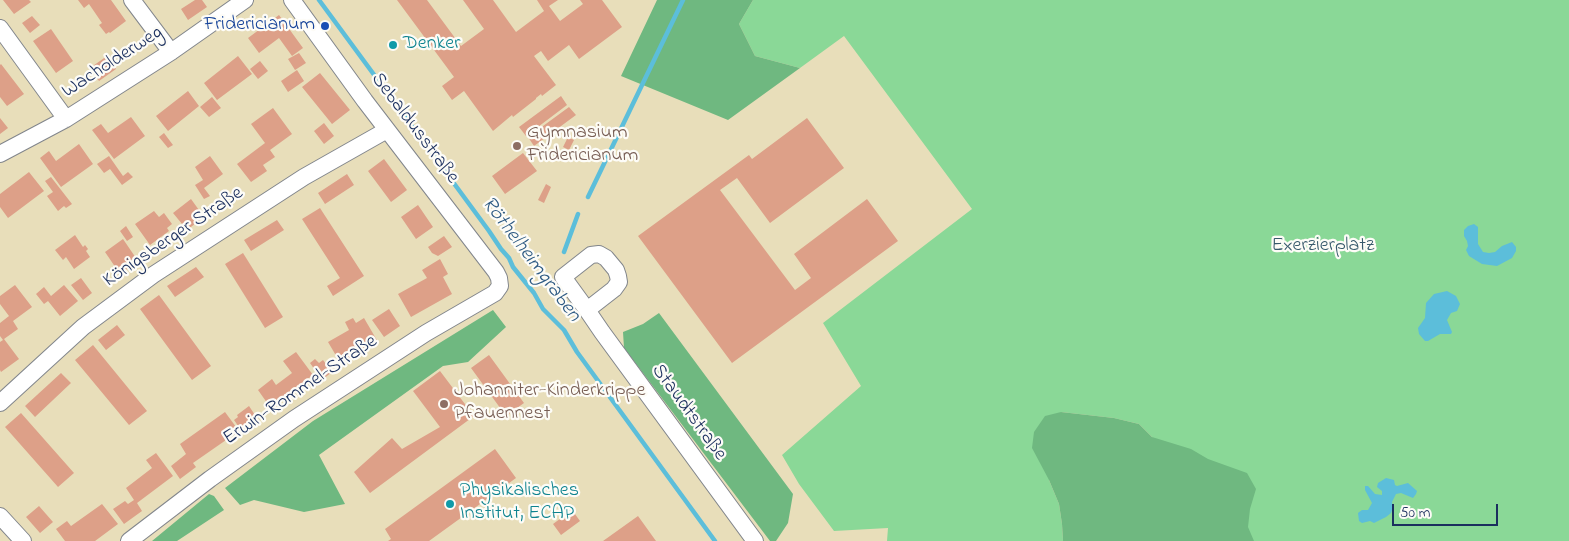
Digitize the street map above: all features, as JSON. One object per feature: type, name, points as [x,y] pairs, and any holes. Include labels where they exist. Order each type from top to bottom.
[{"type":"street","points":[[132,0],[171,52]]},
{"type":"street","name":"Wacholderweg","points":[[0,154],[66,119],[171,52],[245,0]]},
{"type":"street","name":"Sebaldusstraße","points":[[292,0],[365,101],[496,272],[500,284]]},
{"type":"street","points":[[0,28],[66,119]]},
{"type":"street","name":"Königsberger Straße","points":[[0,403],[83,327],[153,275],[304,177],[388,130]]},
{"type":"street","name":"Erwin-Rommel-Straße","points":[[130,541],[210,479],[294,419],[411,342],[495,293],[499,289],[500,284]]},
{"type":"street","name":"Staudtstraße","points":[[587,310],[755,541]]},
{"type":"street","points":[[0,516],[23,541]]},
{"type":"green space","points":[[657,0],[753,0],[739,24],[755,56],[800,68],[728,120],[621,76]]},
{"type":"green space","name":"Exerzierplatz","points":[[753,0],[1569,0],[1569,541],[1237,541],[1152,437],[1139,424],[1114,418],[1061,412],[1049,480],[1059,504],[1063,541],[887,541],[888,528],[834,531],[799,484],[782,455],[861,386],[823,323],[972,209],[844,36],[800,68],[755,56],[739,24]]},
{"type":"green space","points":[[493,310],[506,327],[468,362],[443,366],[319,455],[345,504],[304,512],[254,500],[240,505],[225,488],[313,421]]},
{"type":"green space","points":[[659,313],[793,494],[788,523],[776,541],[770,541],[624,348],[623,332],[643,324]]},
{"type":"green space","points":[[1061,412],[1114,418],[1139,424],[1152,437],[1191,449],[1208,459],[1247,473],[1256,489],[1250,509],[1248,527],[1254,541],[1063,541],[1059,504],[1032,448],[1034,432],[1045,416]]},
{"type":"green space","points":[[209,494],[214,496],[224,510],[177,541],[152,541]]},
{"type":"water","points":[[1474,224],[1478,227],[1478,244],[1483,252],[1495,252],[1502,246],[1512,242],[1516,247],[1516,251],[1512,258],[1497,266],[1482,264],[1469,256],[1466,250],[1468,246],[1464,230]]},
{"type":"water","points":[[1447,291],[1456,296],[1460,304],[1457,311],[1451,313],[1447,320],[1452,332],[1451,334],[1440,334],[1425,341],[1419,334],[1418,328],[1425,318],[1426,303],[1434,294]]},
{"type":"water","points":[[1386,478],[1394,480],[1397,486],[1408,483],[1417,491],[1416,494],[1413,498],[1401,493],[1396,494],[1392,502],[1391,513],[1374,523],[1370,521],[1362,523],[1359,521],[1358,513],[1362,510],[1368,510],[1372,503],[1365,490],[1365,486],[1368,486],[1375,494],[1382,495],[1382,491],[1377,487],[1378,483]]},
{"type":"building","points":[[3,0],[29,0],[31,2],[14,14]]},
{"type":"building","points":[[78,0],[111,0],[126,21],[106,34],[99,25],[102,23],[89,4],[84,8]]},
{"type":"building","points":[[195,0],[202,0],[207,7],[188,20],[181,9]]},
{"type":"building","name":"Gymnasium Fridericianum","points":[[397,0],[427,0],[461,46],[484,29],[463,0],[493,0],[516,32],[544,11],[537,0],[558,0],[549,6],[560,21],[583,4],[580,0],[602,0],[622,27],[579,59],[569,45],[548,61],[541,51],[534,56],[556,85],[542,96],[541,94],[513,117],[512,115],[493,131],[464,91],[452,100],[442,86],[454,77]]},
{"type":"building","points":[[279,15],[303,48],[292,56],[279,38],[259,53],[248,38]]},
{"type":"building","points":[[32,16],[40,25],[30,33],[22,23]]},
{"type":"building","points":[[51,29],[73,61],[56,73],[33,41]]},
{"type":"building","points":[[299,53],[306,63],[295,70],[288,59]]},
{"type":"building","points":[[107,56],[116,69],[99,81],[90,68]]},
{"type":"building","points":[[238,56],[252,74],[217,100],[204,83]]},
{"type":"building","points":[[260,61],[268,71],[258,79],[250,69]]},
{"type":"building","points":[[1,64],[24,94],[7,106],[0,97]]},
{"type":"building","points":[[297,70],[304,81],[288,92],[281,81]]},
{"type":"building","points":[[320,73],[350,110],[332,124],[302,87]]},
{"type":"building","points":[[188,91],[199,106],[168,131],[156,116]]},
{"type":"building","points":[[561,96],[567,105],[526,136],[519,127]]},
{"type":"building","points":[[212,97],[221,108],[209,117],[200,107]]},
{"type":"building","points":[[569,107],[576,115],[534,146],[528,137]]},
{"type":"building","points":[[273,108],[292,134],[270,150],[275,157],[263,165],[267,171],[251,182],[237,164],[265,143],[251,124]]},
{"type":"building","points":[[131,117],[145,136],[114,159],[92,130],[101,124],[108,133]]},
{"type":"building","points":[[0,118],[8,128],[0,134]]},
{"type":"building","points":[[807,118],[844,168],[770,223],[737,178],[720,190],[795,290],[811,278],[794,254],[867,199],[898,241],[732,363],[638,236],[749,155],[752,159]]},
{"type":"building","points":[[324,123],[334,136],[324,144],[314,131]]},
{"type":"building","points":[[164,133],[173,145],[168,148],[159,137]]},
{"type":"building","points":[[568,137],[574,140],[569,150],[563,147]]},
{"type":"building","points":[[79,144],[93,164],[61,187],[40,158],[49,151],[56,161]]},
{"type":"building","points":[[523,153],[537,171],[505,194],[492,176]]},
{"type":"building","points":[[109,156],[123,176],[128,172],[133,177],[122,185],[110,169],[104,173],[97,164]]},
{"type":"building","points":[[210,156],[223,174],[204,188],[210,196],[204,199],[195,185],[203,180],[195,167]]},
{"type":"building","points":[[384,159],[407,190],[391,202],[368,171]]},
{"type":"building","points":[[29,172],[44,191],[8,218],[0,207],[0,194]]},
{"type":"building","points":[[347,174],[354,185],[325,204],[318,193]]},
{"type":"building","points":[[51,177],[72,204],[66,208],[64,206],[58,211],[47,196],[53,192],[45,181]]},
{"type":"building","points":[[546,184],[551,187],[544,203],[538,200]]},
{"type":"building","points":[[191,199],[204,217],[187,230],[173,213]]},
{"type":"building","points":[[418,205],[433,227],[416,239],[401,217]]},
{"type":"building","points":[[320,208],[364,276],[333,296],[327,286],[340,278],[302,219]]},
{"type":"building","points":[[154,211],[159,217],[164,213],[172,224],[167,228],[169,231],[150,245],[135,224]]},
{"type":"building","points":[[277,220],[284,230],[251,251],[244,240]]},
{"type":"building","points":[[126,226],[133,237],[127,241],[120,231]]},
{"type":"building","points":[[75,235],[83,247],[85,245],[88,249],[86,251],[90,257],[74,269],[66,257],[63,260],[55,250]]},
{"type":"building","points":[[444,236],[452,247],[438,256],[432,253],[428,247]]},
{"type":"building","points":[[123,239],[138,261],[120,274],[105,252]]},
{"type":"building","points":[[243,253],[283,317],[265,328],[225,264]]},
{"type":"building","points":[[440,259],[448,274],[443,277],[452,294],[411,317],[398,294],[427,278],[422,270]]},
{"type":"building","points":[[196,267],[204,277],[175,297],[167,286]]},
{"type":"building","points":[[81,278],[92,293],[83,300],[71,285]]},
{"type":"building","points":[[15,285],[32,307],[13,321],[18,329],[4,339],[19,359],[1,372],[0,342],[3,340],[0,336],[0,323],[9,316],[0,304],[0,296]]},
{"type":"building","points":[[64,285],[78,301],[60,316],[48,301],[44,304],[36,294],[44,287],[51,296]]},
{"type":"building","points":[[159,295],[211,366],[192,380],[140,309]]},
{"type":"building","points":[[389,309],[400,326],[384,337],[372,320]]},
{"type":"building","points":[[353,318],[356,323],[364,318],[378,342],[341,364],[328,342],[349,330],[345,322]]},
{"type":"building","points":[[117,325],[125,335],[106,350],[98,340]]},
{"type":"building","points":[[93,345],[147,411],[129,425],[75,360]]},
{"type":"building","points":[[296,352],[313,375],[270,407],[258,390],[272,379],[276,385],[292,373],[283,361]]},
{"type":"building","points":[[489,355],[524,403],[506,416],[471,368]]},
{"type":"building","points":[[315,359],[319,363],[323,360],[332,372],[322,380],[310,363]]},
{"type":"building","points":[[440,371],[474,416],[370,493],[354,472],[392,438],[402,449],[440,427],[413,391]]},
{"type":"building","points":[[61,373],[71,383],[35,417],[25,406]]},
{"type":"building","points":[[249,406],[259,421],[243,433],[234,420],[238,417],[237,415]]},
{"type":"building","points":[[225,412],[239,431],[193,463],[196,467],[180,479],[171,466],[186,454],[180,444]]},
{"type":"building","points":[[21,413],[74,473],[58,487],[5,427]]},
{"type":"building","name":"Physikalisches Institut, ECAP","points":[[495,449],[516,478],[429,541],[388,541],[391,539],[385,529]]},
{"type":"building","points":[[156,453],[173,476],[137,503],[142,511],[124,524],[113,509],[125,501],[128,504],[134,500],[126,488],[152,468],[146,460]]},
{"type":"building","points":[[102,504],[118,524],[95,541],[65,541],[56,529],[67,521],[71,526]]},
{"type":"building","points":[[39,506],[53,522],[40,533],[26,517]]},
{"type":"building","points":[[572,510],[580,521],[561,535],[553,524]]},
{"type":"building","points":[[638,516],[656,541],[603,541]]},
{"type":"waterway","name":"Röthelheimgraben","points":[[319,0],[509,258],[513,267],[534,293],[543,309],[564,330],[577,352],[715,541]]},
{"type":"waterway","points":[[588,197],[683,0]]},
{"type":"waterway","points":[[564,252],[578,214]]},
{"type":"place","name":"Fridericianum","points":[[325,26]]},
{"type":"place","name":"Denker","points":[[393,45]]},
{"type":"place","name":"Gymnasium Fridericianum","points":[[517,146]]},
{"type":"place","name":"Johanniter-Kinderkrippe Pfauennest","points":[[444,404]]},
{"type":"place","name":"Physikalisches Institut, ECAP","points":[[450,504]]}]
